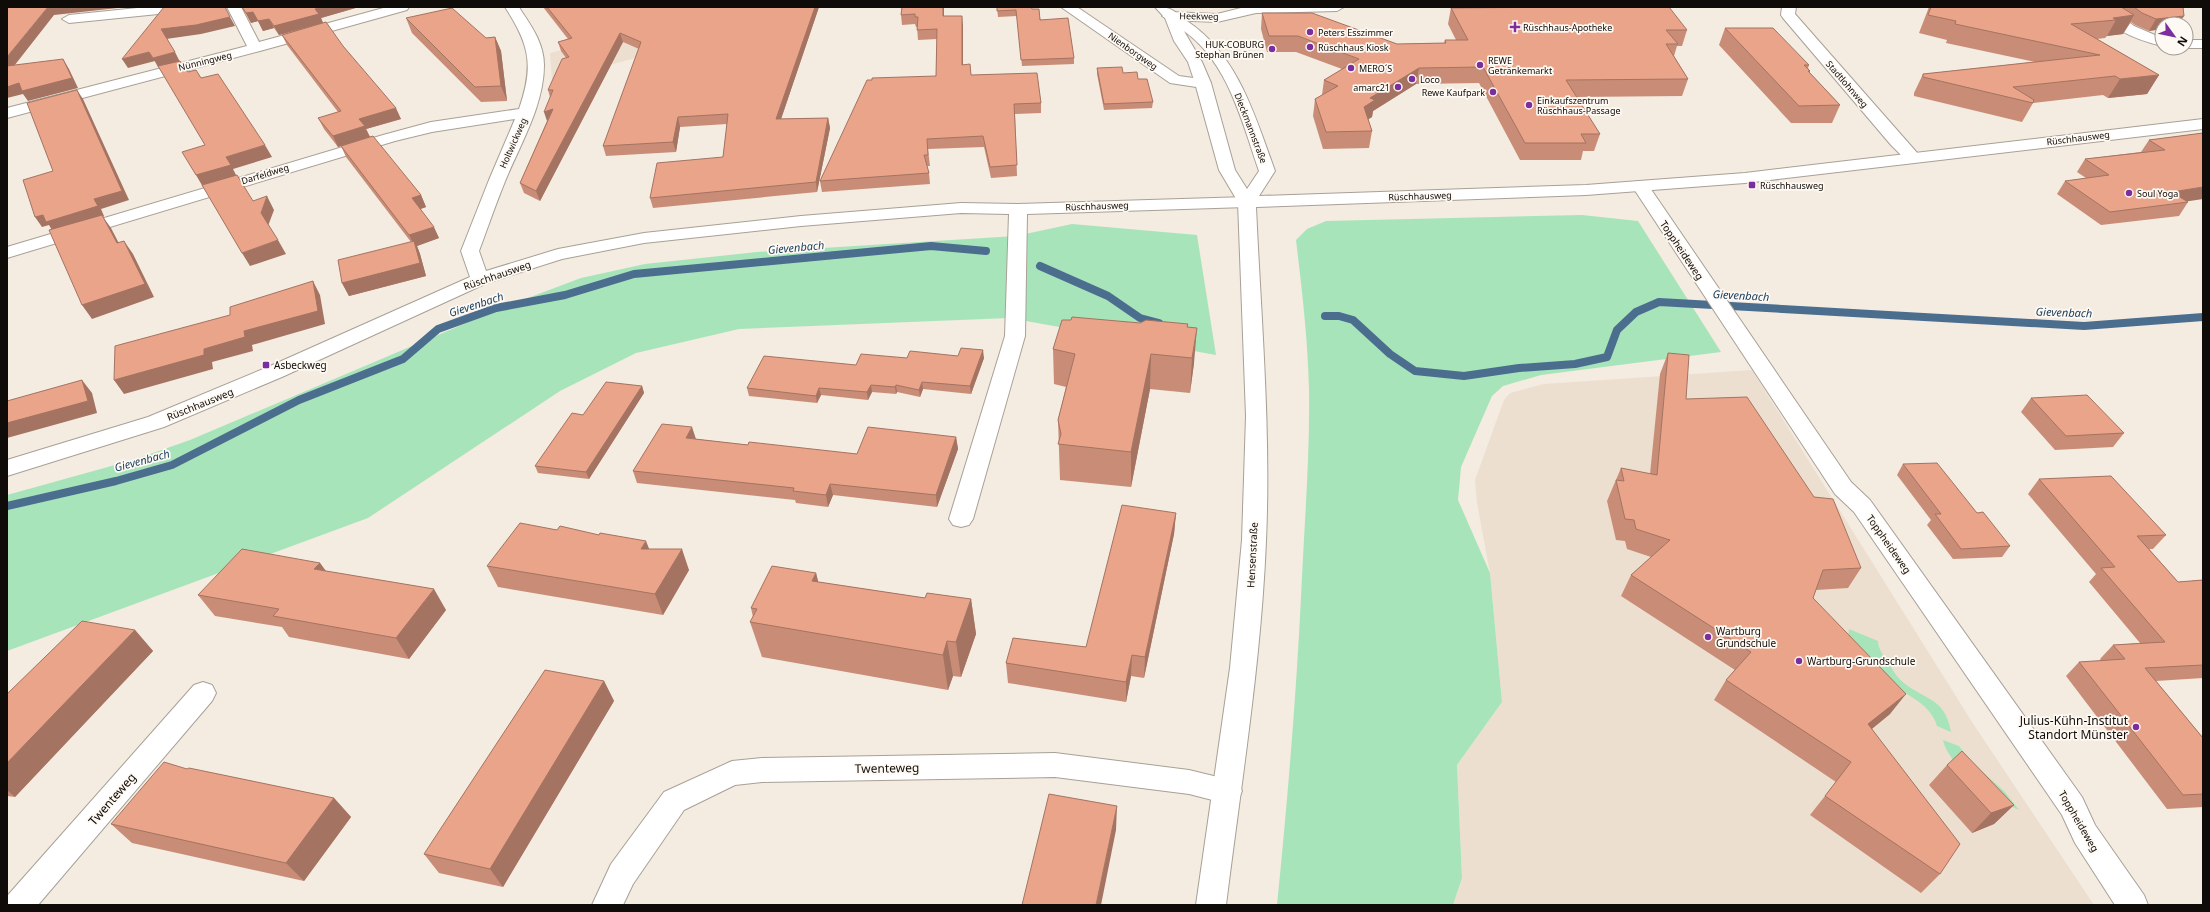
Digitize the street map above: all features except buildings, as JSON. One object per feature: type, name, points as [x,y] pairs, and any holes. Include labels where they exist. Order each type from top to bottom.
[{"type":"street","points":[[69,20],[188,7]]},
{"type":"street","points":[[234,7],[255,48]]},
{"type":"street","name":"Nünningweg","points":[[7,113],[255,48],[402,7]]},
{"type":"street","name":"Holtwickweg","points":[[480,279],[470,251],[527,113],[535,71],[535,50],[520,19],[512,7]]},
{"type":"street","name":"Nienborgweg","points":[[1068,7],[1175,80],[1203,83]]},
{"type":"street","name":"Heekweg","points":[[1166,11],[1197,7]]},
{"type":"street","name":"Heekweg","points":[[1166,11],[1217,18],[1252,8],[1337,7]]},
{"type":"street","points":[[2100,7],[2135,33],[2154,39]]},
{"type":"street","name":"Stadtlohnweg","points":[[1784,8],[1788,15],[1897,142],[1913,158]]},
{"type":"street","points":[[1166,11],[1181,41],[1194,62],[1203,83],[1227,170],[1247,202]]},
{"type":"street","name":"Dieckmannstraße","points":[[1166,11],[1201,38],[1221,63],[1239,96],[1267,171],[1247,202]]},
{"type":"street","name":"Darfeldweg","points":[[7,253],[389,138],[431,127],[527,113]]},
{"type":"street","name":"Rüschhausweg","points":[[7,468],[123,433],[209,401],[480,279],[558,254],[644,238],[801,221],[953,208],[1018,209],[1197,202],[1247,202],[1527,193],[1640,186],[1745,178],[2203,124]]},
{"type":"street","name":"Toppheideweg","points":[[1640,186],[1843,488],[1862,506],[2072,806],[2085,834],[2133,905]]},
{"type":"street","name":"Hensenstraße","points":[[1211,905],[1228,790],[1247,633],[1257,446],[1256,372],[1247,202]]},
{"type":"street","points":[[961,519],[1015,336],[1018,209]]},
{"type":"street","name":"Twenteweg","points":[[19,905],[203,693]]},
{"type":"street","name":"Twenteweg","points":[[607,905],[622,874],[674,800],[732,772],[762,770],[1055,766],[1189,782],[1228,790]]},
{"type":"shaded area","points":[[636,31],[655,53],[552,80],[550,53]]},
{"type":"shaded area","name":"Wartburg Grundschule","points":[[1752,370],[1972,722],[2094,905],[1453,905],[1462,878],[1457,765],[1502,702],[1490,573],[1477,503],[1475,480],[1504,400],[1510,393],[1544,384]]},
{"type":"green space","points":[[1582,215],[1638,221],[1721,352],[1541,375],[1503,386],[1492,396],[1461,467],[1458,500],[1490,573],[1502,702],[1457,765],[1462,878],[1453,905],[1277,905],[1295,700],[1309,437],[1307,352],[1296,240],[1307,229],[1326,221]]},
{"type":"green space","points":[[1072,224],[1197,235],[1216,355],[1009,318],[739,329],[636,353],[560,391],[368,518],[7,651],[7,495],[133,460],[190,440],[504,307],[581,278],[645,264],[757,252],[1016,236]]},
{"type":"green space","points":[[1849,629],[1878,641],[1882,654],[1899,678],[1912,689],[1940,706],[1948,721],[1951,732],[1937,726],[1933,717],[1922,704],[1880,674],[1848,636]]},
{"type":"green space","points":[[1943,740],[1959,746],[1970,760],[2004,791],[2019,810],[1986,790],[1963,771],[1947,750]]},
{"type":"waterway","name":"Gievenbach","points":[[7,506],[116,481],[172,465],[299,400],[403,359],[438,329],[496,308],[565,295],[634,274],[931,246],[986,251]]},
{"type":"waterway","name":"Gievenbach","points":[[1040,266],[1108,296],[1140,318],[1159,323]]},
{"type":"waterway","name":"Gievenbach","points":[[1325,316],[1339,316],[1353,320],[1390,354],[1415,371],[1464,376],[1519,368],[1575,364],[1607,357],[1617,330],[1636,312],[1659,302],[2084,326],[2203,317]]},
{"type":"place","name":"Rüschhaus-Apotheke","points":[[1515,27]]},
{"type":"place","name":"Peters Esszimmer","points":[[1310,32]]},
{"type":"place","name":"Rüschhaus Kiosk","points":[[1310,47]]},
{"type":"place","name":"HUK-COBURG Stephan Brünen","points":[[1272,49]]},
{"type":"place","name":"REWE Getränkemarkt","points":[[1480,65]]},
{"type":"place","name":"MERO´S","points":[[1351,68]]},
{"type":"place","name":"Loco","points":[[1412,79]]},
{"type":"place","name":"amarc21","points":[[1398,87]]},
{"type":"place","name":"Rewe Kaufpark","points":[[1493,92]]},
{"type":"place","name":"Einkaufszentrum Rüschhaus-Passage","points":[[1529,105]]},
{"type":"place","name":"Rüschhausweg","points":[[1752,185]]},
{"type":"place","name":"Soul Yoga","points":[[2129,193]]},
{"type":"place","name":"Asbeckweg","points":[[266,365]]},
{"type":"place","name":"Wartburg Grundschule","points":[[1708,637]]},
{"type":"place","name":"Wartburg-Grundschule","points":[[1799,661]]},
{"type":"place","name":"Julius-Kühn-Institut Standort Münster","points":[[2136,727]]}]
